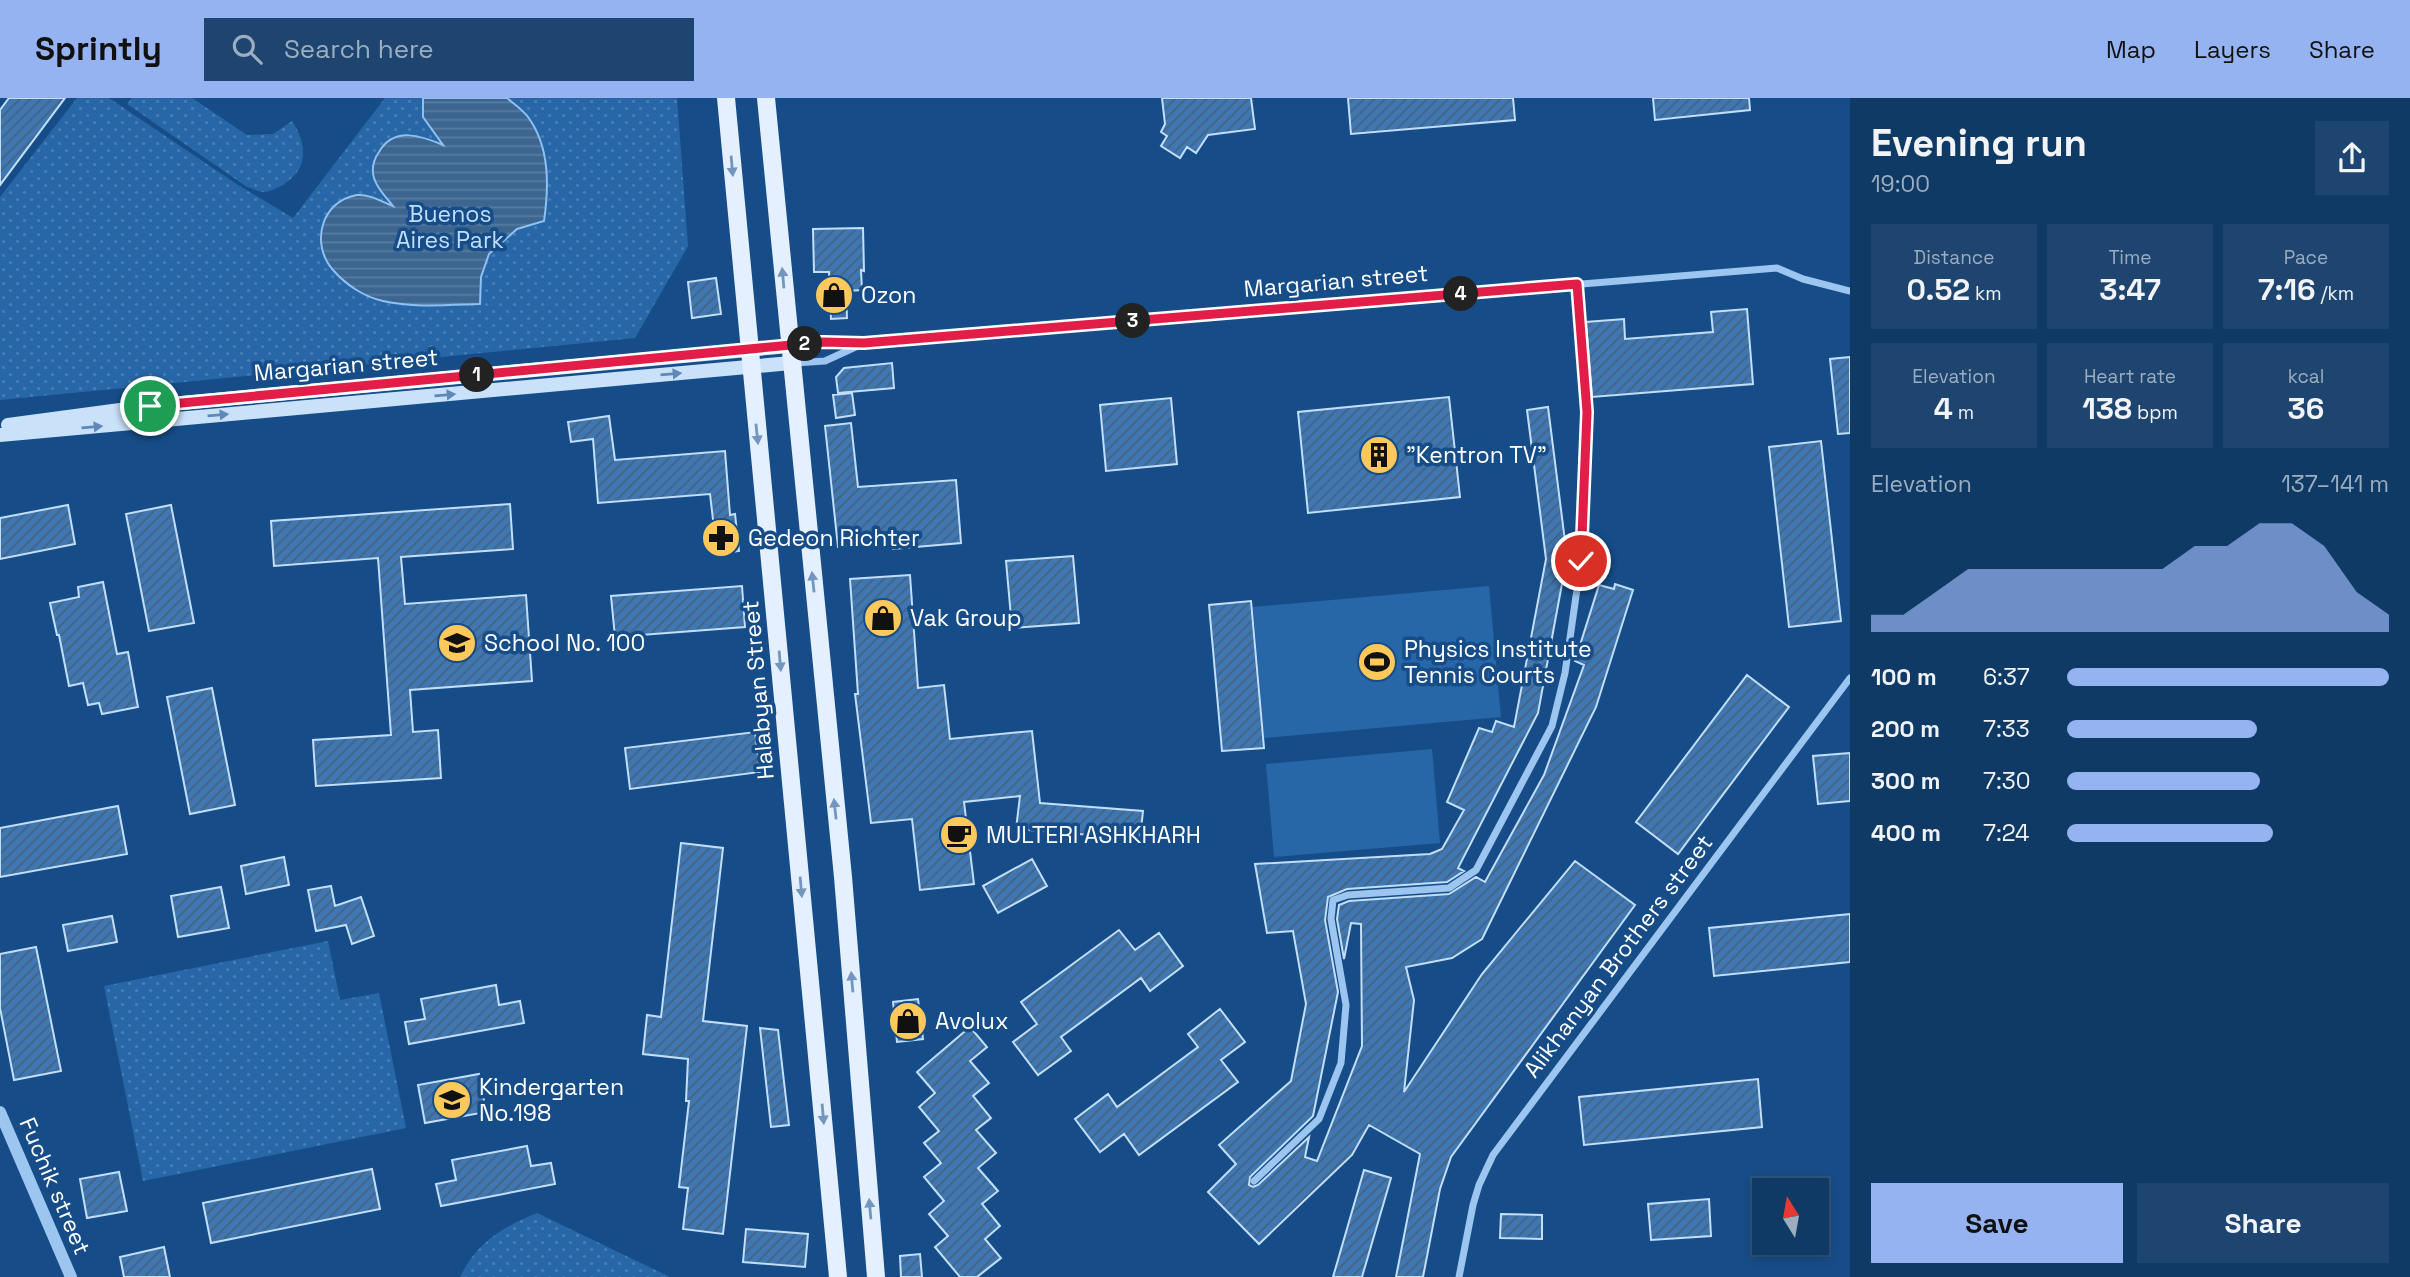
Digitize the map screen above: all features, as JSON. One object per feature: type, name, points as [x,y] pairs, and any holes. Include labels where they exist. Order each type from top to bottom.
[{"type":"main road","name":"Halabyan Street","points":[[726,98],[838,1277]]},
{"type":"main road","points":[[766,98],[843,877],[876,1277]]},
{"type":"main road","name":"Margarian street","points":[[0,435],[790,354]]},
{"type":"main road","name":"Margarian street","points":[[0,427],[150,406],[749,358]]},
{"type":"street","name":"Margarian street","points":[[790,354],[823,342],[864,343],[1777,268],[1802,279],[1850,291]]},
{"type":"street","points":[[1254,1181],[1319,1119],[1341,1063],[1346,1005],[1331,919],[1333,900],[1349,895],[1448,888],[1475,870],[1552,726],[1564,673],[1581,561],[1587,412],[1577,284]]},
{"type":"street","name":"Margarian street","points":[[790,354],[825,360],[864,343]]},
{"type":"street","name":"Alikhanyan Brothers street","points":[[1459,1277],[1473,1205],[1493,1155],[1850,678]]},
{"type":"street","name":"Fuchik street","points":[[0,1112],[71,1277]]},
{"type":"green space","name":"Buenos Aires Park","points":[[77,98],[109,98],[238,185],[293,218],[385,98],[677,98],[688,246],[635,338],[0,400],[0,197]]},
{"type":"green space","points":[[132,98],[192,98],[247,135],[273,134],[292,121],[303,147],[298,171],[284,184],[269,191],[247,187],[127,104]]},
{"type":"green space","name":"Physics Institute Tennis Courts","points":[[1489,586],[1501,717],[1264,738],[1253,607]]},
{"type":"green space","points":[[1432,749],[1440,843],[1274,857],[1266,764]]},
{"type":"green space","points":[[328,941],[340,1000],[379,993],[406,1128],[143,1181],[104,986]]},
{"type":"green space","points":[[537,1213],[670,1277],[460,1277],[474,1254],[492,1237]]},
{"type":"shaded area","points":[[423,98],[507,98],[528,117],[544,154],[547,194],[544,221],[517,229],[489,254],[481,277],[480,304],[419,305],[376,299],[355,289],[338,275],[326,260],[322,248],[323,225],[335,206],[345,199],[362,195],[393,206],[378,186],[373,173],[375,159],[385,144],[400,136],[409,135],[443,145],[423,117]]},
{"type":"building","points":[[9,98],[65,98],[0,185],[0,110]]},
{"type":"building","points":[[1162,98],[1251,98],[1255,129],[1208,135],[1196,153],[1187,147],[1180,158],[1161,146],[1167,136],[1161,132],[1165,124]]},
{"type":"building","points":[[1348,98],[1513,98],[1515,120],[1351,134]]},
{"type":"building","points":[[1653,98],[1749,98],[1750,110],[1655,120]]},
{"type":"building","points":[[863,228],[862,290],[846,291],[847,318],[831,319],[829,272],[814,272],[813,229]]},
{"type":"building","points":[[716,278],[721,314],[692,318],[688,282]]},
{"type":"building","points":[[1747,309],[1753,384],[1592,397],[1586,322],[1624,319],[1625,339],[1713,332],[1711,312]]},
{"type":"building","points":[[1850,357],[1850,433],[1838,434],[1830,359]]},
{"type":"building","points":[[892,363],[894,388],[838,393],[836,377],[844,368]]},
{"type":"building","points":[[852,393],[855,415],[836,418],[833,395]]},
{"type":"building","name":"\"Kentron TV\"","points":[[1449,397],[1460,497],[1308,513],[1298,412]]},
{"type":"building","points":[[1171,398],[1177,464],[1106,471],[1100,405]]},
{"type":"building","points":[[1548,407],[1567,557],[1538,713],[1458,868],[1464,871],[1447,882],[1347,889],[1328,897],[1325,920],[1338,992],[1313,1116],[1250,1177],[1249,1185],[1258,1185],[1309,1137],[1305,1157],[1317,1161],[1362,1046],[1361,924],[1351,923],[1344,959],[1337,919],[1339,905],[1349,901],[1449,894],[1476,877],[1485,882],[1544,775],[1584,665],[1575,661],[1599,585],[1614,589],[1615,584],[1633,590],[1596,707],[1482,939],[1452,958],[1406,967],[1414,1000],[1404,1092],[1482,974],[1575,861],[1635,905],[1451,1157],[1440,1189],[1423,1277],[1396,1277],[1420,1154],[1369,1125],[1352,1155],[1259,1244],[1208,1192],[1236,1164],[1219,1145],[1291,1081],[1306,1004],[1293,931],[1267,933],[1255,864],[1430,854],[1442,849],[1464,810],[1447,802],[1479,728],[1492,732],[1496,721],[1514,727],[1546,559],[1527,410]]},
{"type":"building","points":[[609,416],[615,460],[725,451],[730,515],[735,514],[739,551],[717,554],[710,494],[598,503],[593,439],[571,442],[568,422]]},
{"type":"building","points":[[851,423],[858,487],[956,480],[961,543],[893,549],[892,542],[838,547],[825,426]]},
{"type":"building","points":[[1821,441],[1841,621],[1789,627],[1769,447]]},
{"type":"building","name":"School No. 100","points":[[510,504],[513,549],[401,557],[405,604],[526,595],[532,681],[410,690],[413,732],[438,730],[441,778],[316,786],[313,740],[391,735],[378,558],[274,566],[271,521]]},
{"type":"building","points":[[68,505],[75,544],[0,559],[0,518]]},
{"type":"building","points":[[171,505],[194,623],[149,631],[126,514]]},
{"type":"building","points":[[1073,556],[1079,623],[1012,628],[1006,561]]},
{"type":"building","points":[[910,575],[918,688],[944,685],[950,739],[1032,731],[1040,803],[1143,811],[1140,839],[1016,829],[1020,796],[964,802],[974,884],[920,890],[912,819],[871,823],[855,694],[858,694],[850,579]]},
{"type":"building","points":[[103,582],[117,654],[128,652],[138,707],[102,714],[99,703],[88,705],[83,683],[69,686],[50,603],[79,597],[78,587]]},
{"type":"building","points":[[742,586],[745,627],[615,637],[611,596]]},
{"type":"building","points":[[1251,601],[1264,748],[1222,751],[1209,605]]},
{"type":"building","points":[[1747,675],[1789,707],[1678,854],[1636,822]]},
{"type":"building","points":[[212,688],[235,805],[190,814],[167,697]]},
{"type":"building","points":[[755,732],[760,772],[630,789],[625,748]]},
{"type":"building","points":[[1850,753],[1850,801],[1818,804],[1813,756]]},
{"type":"building","points":[[118,806],[127,854],[0,877],[0,828]]},
{"type":"building","points":[[681,843],[723,848],[703,1021],[747,1026],[723,1234],[683,1229],[688,1188],[679,1187],[689,1101],[686,1101],[688,1059],[643,1054],[647,1015],[661,1017]]},
{"type":"building","points":[[284,857],[289,885],[246,894],[241,866]]},
{"type":"building","points":[[1032,859],[1047,886],[998,913],[983,886]]},
{"type":"building","points":[[331,886],[335,906],[361,897],[374,936],[352,944],[346,925],[316,931],[308,890]]},
{"type":"building","points":[[221,887],[229,928],[178,937],[171,896]]},
{"type":"building","points":[[1850,914],[1850,962],[1714,976],[1709,928]]},
{"type":"building","points":[[112,916],[117,942],[68,951],[63,925]]},
{"type":"building","points":[[1119,930],[1135,950],[1159,933],[1183,966],[1150,991],[1141,978],[1061,1037],[1071,1051],[1038,1075],[1013,1042],[1037,1024],[1021,1002]]},
{"type":"building","points":[[36,947],[61,1071],[14,1080],[0,1008],[0,954]]},
{"type":"building","points":[[496,985],[499,1005],[520,1001],[524,1023],[409,1044],[405,1022],[425,1019],[421,999]]},
{"type":"building","name":"Avolux","points":[[918,999],[923,1039],[897,1042],[893,1002]]},
{"type":"building","points":[[1220,1009],[1245,1042],[1221,1060],[1238,1082],[1139,1155],[1124,1134],[1100,1152],[1075,1119],[1108,1094],[1117,1107],[1198,1047],[1188,1034]]},
{"type":"building","points":[[970,1027],[987,1047],[970,1061],[989,1083],[973,1096],[991,1118],[976,1130],[996,1153],[978,1168],[998,1191],[982,1204],[1000,1226],[985,1239],[1001,1258],[977,1277],[960,1277],[935,1247],[948,1236],[929,1214],[944,1201],[924,1177],[941,1163],[924,1143],[939,1131],[919,1107],[935,1093],[917,1072]]},
{"type":"building","points":[[760,1028],[778,1030],[789,1125],[771,1127]]},
{"type":"building","points":[[479,1074],[486,1112],[425,1123],[418,1085]]},
{"type":"building","points":[[1758,1079],[1762,1127],[1584,1145],[1579,1097]]},
{"type":"building","points":[[527,1146],[531,1166],[551,1163],[555,1184],[441,1206],[436,1184],[456,1180],[452,1160]]},
{"type":"building","points":[[372,1169],[380,1209],[211,1243],[203,1203]]},
{"type":"building","points":[[1364,1170],[1391,1178],[1362,1277],[1333,1277]]},
{"type":"building","points":[[119,1172],[127,1211],[87,1218],[80,1179]]},
{"type":"building","points":[[1709,1199],[1711,1236],[1651,1240],[1648,1204]]},
{"type":"building","points":[[1501,1214],[1542,1215],[1542,1239],[1500,1238]]},
{"type":"building","points":[[746,1229],[808,1234],[805,1267],[743,1262]]},
{"type":"building","points":[[164,1247],[170,1277],[124,1277],[120,1257]]},
{"type":"building","points":[[920,1254],[922,1277],[901,1277],[900,1256]]},
{"type":"place","name":"Ozon","points":[[834,295]]},
{"type":"place","name":"\"Kentron TV\"","points":[[1379,455]]},
{"type":"place","name":"Gedeon Richter","points":[[721,538]]},
{"type":"place","name":"Vak Group","points":[[883,618]]},
{"type":"place","name":"School No. 100","points":[[457,643]]},
{"type":"place","name":"Physics Institute Tennis Courts","points":[[1377,662]]},
{"type":"place","name":"MULTERI ASHKHARH","points":[[959,835]]},
{"type":"place","name":"Avolux","points":[[908,1021]]},
{"type":"place","name":"Kindergarten No.198","points":[[452,1100]]},
{"type":"route","points":[[150,406],[823,342],[864,343],[1577,284],[1587,412],[1581,561]]}]
